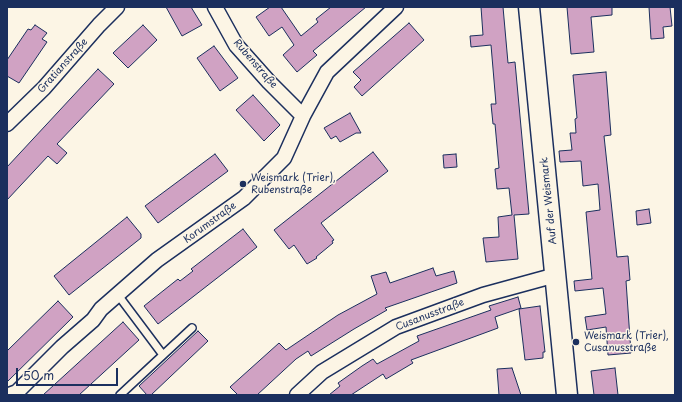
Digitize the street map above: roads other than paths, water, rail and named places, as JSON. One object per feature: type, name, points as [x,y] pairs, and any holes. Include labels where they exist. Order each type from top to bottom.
[{"type":"street","name":"Gratianstraße","points":[[7,124],[44,88],[99,25],[117,7]]},
{"type":"street","name":"Rubenstraße","points":[[214,7],[236,45],[269,82],[303,116]]},
{"type":"street","name":"Korumstraße","points":[[9,395],[17,392],[37,374],[62,347],[93,320],[101,309],[157,260],[222,215],[249,193],[284,158],[303,116],[326,72],[396,7]]},
{"type":"street","name":"Auf der Weismark","points":[[529,7],[567,395]]},
{"type":"street","name":"Cusanusstraße","points":[[297,395],[322,372],[396,326],[483,295],[556,275]]},
{"type":"lane","points":[[118,295],[163,355]]},
{"type":"lane","points":[[120,395],[192,328]]},
{"type":"place","name":"Weismark (Trier), Rubenstraße","points":[[243,184]]},
{"type":"place","name":"Weismark (Trier), Cusanusstraße","points":[[576,342]]}]
